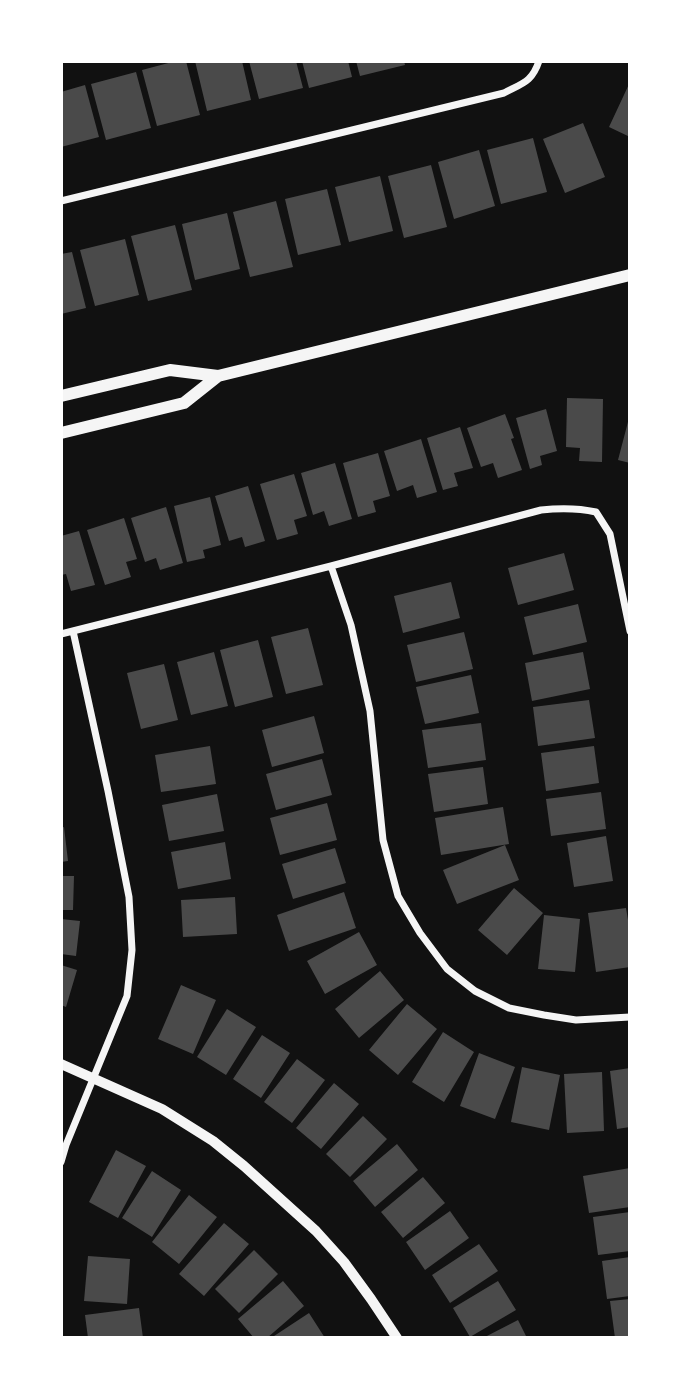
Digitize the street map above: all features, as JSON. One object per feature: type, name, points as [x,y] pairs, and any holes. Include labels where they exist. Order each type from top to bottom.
[{"type":"main road","points":[[61,396],[170,370],[218,376],[630,275]]},
{"type":"main road","points":[[61,433],[184,403],[218,376]]},
{"type":"street","points":[[61,201],[505,93],[535,74],[539,61]]},
{"type":"street","points":[[61,634],[331,566],[541,509],[582,509],[596,512],[610,534],[630,631]]},
{"type":"street","points":[[331,566],[351,625],[370,711],[383,840],[398,897],[420,933],[447,969],[475,991],[509,1008],[576,1020],[630,1017]]},
{"type":"street","points":[[61,1162],[127,996],[132,950],[127,884],[73,631]]},
{"type":"street","points":[[61,1064],[162,1109],[213,1141],[244,1166],[316,1231],[335,1252],[371,1298],[397,1338]]},
{"type":"building","points":[[186,61],[200,115],[157,126],[142,70]]},
{"type":"building","points":[[195,61],[242,61],[251,100],[207,111]]},
{"type":"building","points":[[249,61],[296,61],[303,88],[259,99]]},
{"type":"building","points":[[302,61],[348,61],[352,77],[309,88]]},
{"type":"building","points":[[356,61],[404,61],[405,65],[360,76]]},
{"type":"building","points":[[136,72],[151,128],[106,140],[91,84]]},
{"type":"building","points":[[630,82],[630,137],[609,127]]},
{"type":"building","points":[[85,85],[99,137],[61,147],[61,92]]},
{"type":"building","points":[[583,123],[605,177],[565,193],[543,139]]},
{"type":"building","points":[[533,138],[547,192],[501,204],[487,150]]},
{"type":"building","points":[[479,150],[495,206],[454,219],[438,162]]},
{"type":"building","points":[[431,165],[447,227],[404,238],[388,176]]},
{"type":"building","points":[[380,176],[393,231],[349,242],[335,187]]},
{"type":"building","points":[[327,189],[341,245],[298,255],[285,199]]},
{"type":"building","points":[[276,201],[293,267],[250,277],[233,212]]},
{"type":"building","points":[[227,213],[240,269],[195,280],[182,224]]},
{"type":"building","points":[[175,225],[192,290],[148,301],[131,236]]},
{"type":"building","points":[[125,239],[139,295],[95,306],[80,250]]},
{"type":"building","points":[[72,252],[86,308],[61,314],[61,254]]},
{"type":"building","points":[[567,398],[603,399],[602,462],[579,461],[580,448],[566,447]]},
{"type":"building","points":[[546,409],[557,451],[540,456],[542,465],[530,469],[516,418]]},
{"type":"building","points":[[505,414],[522,470],[498,478],[493,463],[481,467],[467,428]]},
{"type":"building","points":[[630,418],[630,463],[618,460]]},
{"type":"building","points":[[460,427],[473,468],[454,473],[458,486],[443,490],[427,438]]},
{"type":"building","points":[[421,439],[437,492],[417,498],[413,485],[397,491],[384,451]]},
{"type":"building","points":[[378,453],[390,496],[373,501],[376,512],[358,517],[343,463]]},
{"type":"building","points":[[335,463],[352,519],[329,526],[324,511],[313,515],[301,473]]},
{"type":"building","points":[[294,474],[307,516],[294,520],[298,534],[277,540],[260,484]]},
{"type":"building","points":[[248,486],[265,541],[245,547],[242,537],[229,541],[215,496]]},
{"type":"building","points":[[210,497],[221,545],[203,550],[205,558],[187,562],[174,506]]},
{"type":"building","points":[[166,507],[183,563],[160,570],[156,558],[145,562],[131,518]]},
{"type":"building","points":[[124,518],[137,559],[126,562],[131,577],[105,585],[87,530]]},
{"type":"building","points":[[79,531],[95,585],[71,591],[66,574],[61,575],[61,536]]},
{"type":"building","points":[[564,553],[574,590],[518,605],[508,568]]},
{"type":"building","points":[[451,582],[460,618],[403,633],[394,596]]},
{"type":"building","points":[[578,604],[587,642],[533,655],[524,617]]},
{"type":"building","points":[[308,628],[323,685],[286,694],[271,637]]},
{"type":"building","points":[[464,632],[473,669],[416,682],[407,645]]},
{"type":"building","points":[[258,640],[273,697],[235,707],[220,650]]},
{"type":"building","points":[[214,652],[228,706],[191,715],[177,662]]},
{"type":"building","points":[[583,652],[590,689],[532,701],[525,663]]},
{"type":"building","points":[[164,664],[178,720],[141,729],[127,673]]},
{"type":"building","points":[[471,675],[479,713],[425,724],[416,687]]},
{"type":"building","points":[[589,700],[595,738],[538,746],[533,707]]},
{"type":"building","points":[[314,716],[324,753],[272,767],[262,730]]},
{"type":"building","points":[[481,723],[486,760],[428,768],[422,730]]},
{"type":"building","points":[[210,746],[216,784],[161,792],[155,755]]},
{"type":"building","points":[[594,746],[599,783],[546,791],[541,753]]},
{"type":"building","points":[[322,759],[332,795],[276,810],[266,774]]},
{"type":"building","points":[[483,767],[488,804],[434,812],[428,774]]},
{"type":"building","points":[[601,792],[606,829],[551,836],[546,799]]},
{"type":"building","points":[[217,794],[224,831],[169,841],[162,805]]},
{"type":"building","points":[[327,803],[337,840],[280,855],[270,818]]},
{"type":"building","points":[[503,807],[509,844],[441,855],[435,818]]},
{"type":"building","points":[[64,827],[68,861],[61,862],[61,828]]},
{"type":"building","points":[[606,836],[613,881],[574,887],[567,843]]},
{"type":"building","points":[[225,842],[231,879],[178,889],[171,852]]},
{"type":"building","points":[[505,845],[519,880],[457,904],[443,870]]},
{"type":"building","points":[[335,848],[346,883],[293,899],[282,864]]},
{"type":"building","points":[[61,876],[74,876],[73,910],[61,910]]},
{"type":"building","points":[[514,888],[543,913],[507,955],[478,930]]},
{"type":"building","points":[[344,892],[356,928],[289,951],[277,915]]},
{"type":"building","points":[[235,897],[237,934],[183,937],[181,900]]},
{"type":"building","points":[[626,908],[630,932],[630,967],[596,972],[588,913]]},
{"type":"building","points":[[544,915],[580,919],[575,972],[538,969]]},
{"type":"building","points":[[61,919],[80,921],[76,956],[61,954]]},
{"type":"building","points":[[359,932],[377,965],[325,994],[307,961]]},
{"type":"building","points":[[61,965],[77,970],[66,1007],[61,1005]]},
{"type":"building","points":[[380,971],[404,1000],[359,1038],[335,1009]]},
{"type":"building","points":[[181,985],[216,1000],[193,1054],[158,1039]]},
{"type":"building","points":[[407,1004],[437,1029],[398,1075],[369,1050]]},
{"type":"building","points":[[227,1009],[256,1027],[226,1075],[197,1057]]},
{"type":"building","points":[[443,1032],[474,1052],[444,1102],[412,1082]]},
{"type":"building","points":[[262,1035],[290,1053],[261,1098],[233,1079]]},
{"type":"building","points":[[479,1053],[515,1067],[495,1119],[460,1106]]},
{"type":"building","points":[[297,1059],[325,1080],[292,1123],[264,1102]]},
{"type":"building","points":[[522,1067],[560,1075],[549,1130],[511,1122]]},
{"type":"building","points":[[630,1068],[630,1127],[617,1129],[610,1071]]},
{"type":"building","points":[[602,1072],[604,1131],[567,1133],[564,1074]]},
{"type":"building","points":[[334,1083],[359,1104],[321,1149],[296,1128]]},
{"type":"building","points":[[363,1116],[387,1139],[350,1177],[326,1154]]},
{"type":"building","points":[[397,1144],[418,1170],[375,1207],[353,1181]]},
{"type":"building","points":[[116,1150],[146,1166],[118,1218],[89,1202]]},
{"type":"building","points":[[630,1168],[630,1207],[589,1213],[583,1176]]},
{"type":"building","points":[[152,1171],[181,1190],[152,1237],[122,1218]]},
{"type":"building","points":[[423,1177],[445,1203],[403,1238],[381,1212]]},
{"type":"building","points":[[189,1195],[217,1217],[179,1264],[152,1242]]},
{"type":"building","points":[[450,1211],[469,1238],[425,1270],[406,1242]]},
{"type":"building","points":[[630,1212],[630,1251],[598,1255],[593,1217]]},
{"type":"building","points":[[224,1223],[249,1244],[204,1296],[179,1274]]},
{"type":"building","points":[[479,1244],[498,1271],[450,1303],[432,1275]]},
{"type":"building","points":[[254,1250],[278,1274],[239,1313],[215,1289]]},
{"type":"building","points":[[88,1256],[130,1259],[127,1304],[84,1301]]},
{"type":"building","points":[[630,1257],[630,1296],[607,1299],[602,1261]]},
{"type":"building","points":[[283,1281],[304,1306],[267,1338],[254,1338],[238,1319]]},
{"type":"building","points":[[498,1281],[516,1310],[470,1337],[453,1308]]},
{"type":"building","points":[[630,1299],[630,1338],[615,1338],[610,1301]]},
{"type":"building","points":[[139,1308],[143,1338],[88,1338],[85,1315]]},
{"type":"building","points":[[309,1313],[325,1338],[271,1338]]},
{"type":"building","points":[[518,1320],[527,1338],[483,1338]]}]
